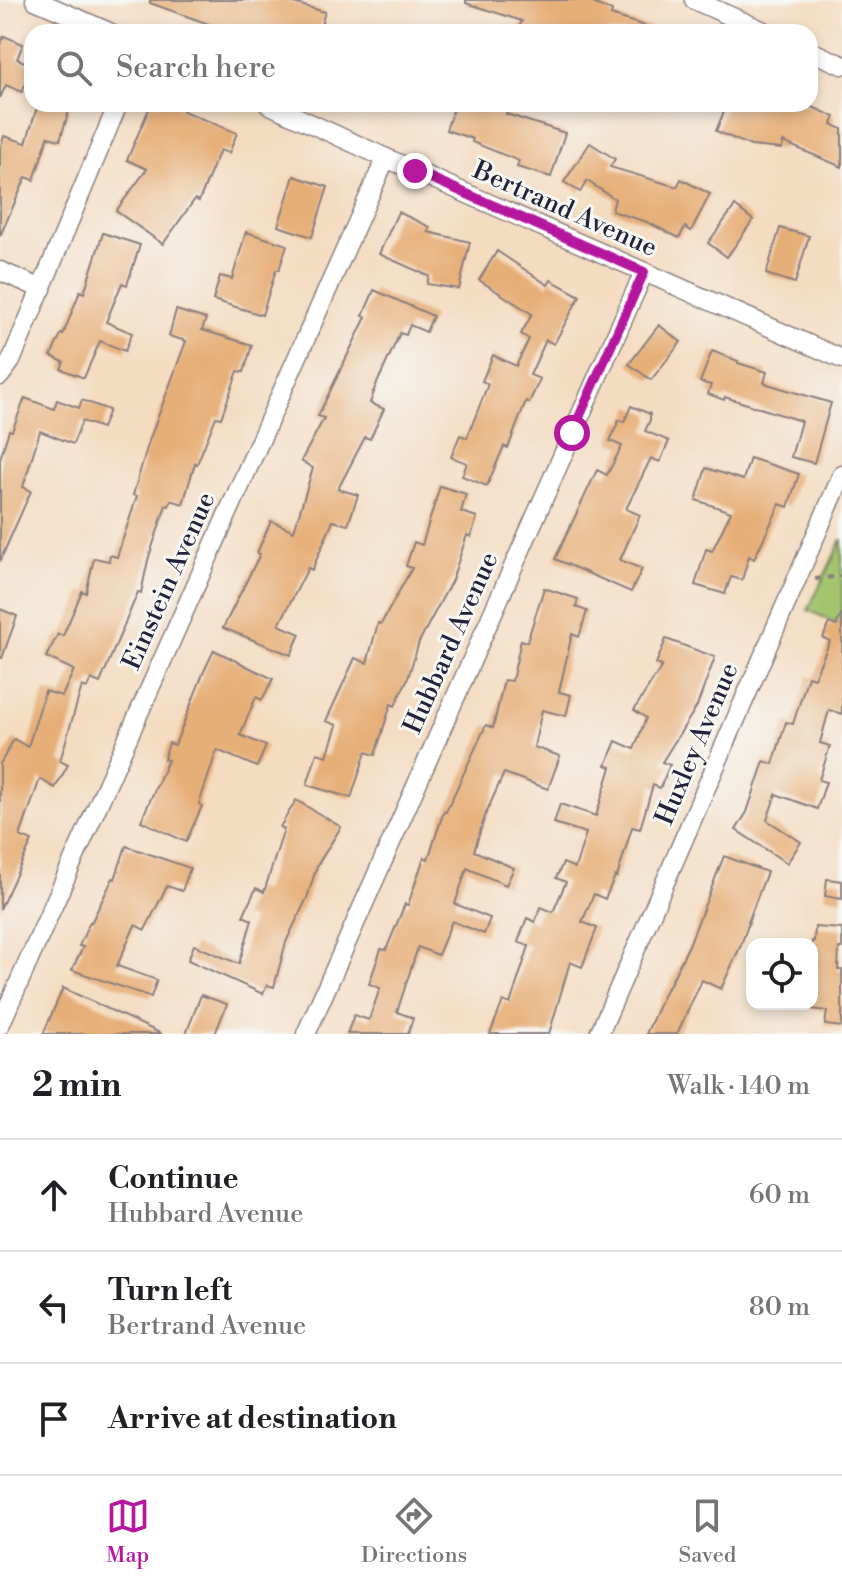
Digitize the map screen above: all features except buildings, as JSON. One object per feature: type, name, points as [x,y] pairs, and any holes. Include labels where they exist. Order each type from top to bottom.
[{"type":"street","points":[[35,0],[90,24]]},
{"type":"street","points":[[694,0],[748,24]]},
{"type":"street","points":[[818,54],[842,65]]},
{"type":"street","points":[[0,376],[11,361],[115,112]]},
{"type":"street","name":"Bertrand Avenue","points":[[285,112],[842,359]]},
{"type":"street","name":"Einstein Avenue","points":[[0,1025],[386,158]]},
{"type":"street","points":[[0,271],[42,289]]},
{"type":"street","name":"Hubbard Avenue","points":[[306,1034],[644,272]]},
{"type":"street","name":"Huxley Avenue","points":[[599,1034],[842,475]]},
{"type":"green space","points":[[842,539],[842,626],[808,610]]},
{"type":"route","points":[[415,171],[644,272],[572,433]]}]
